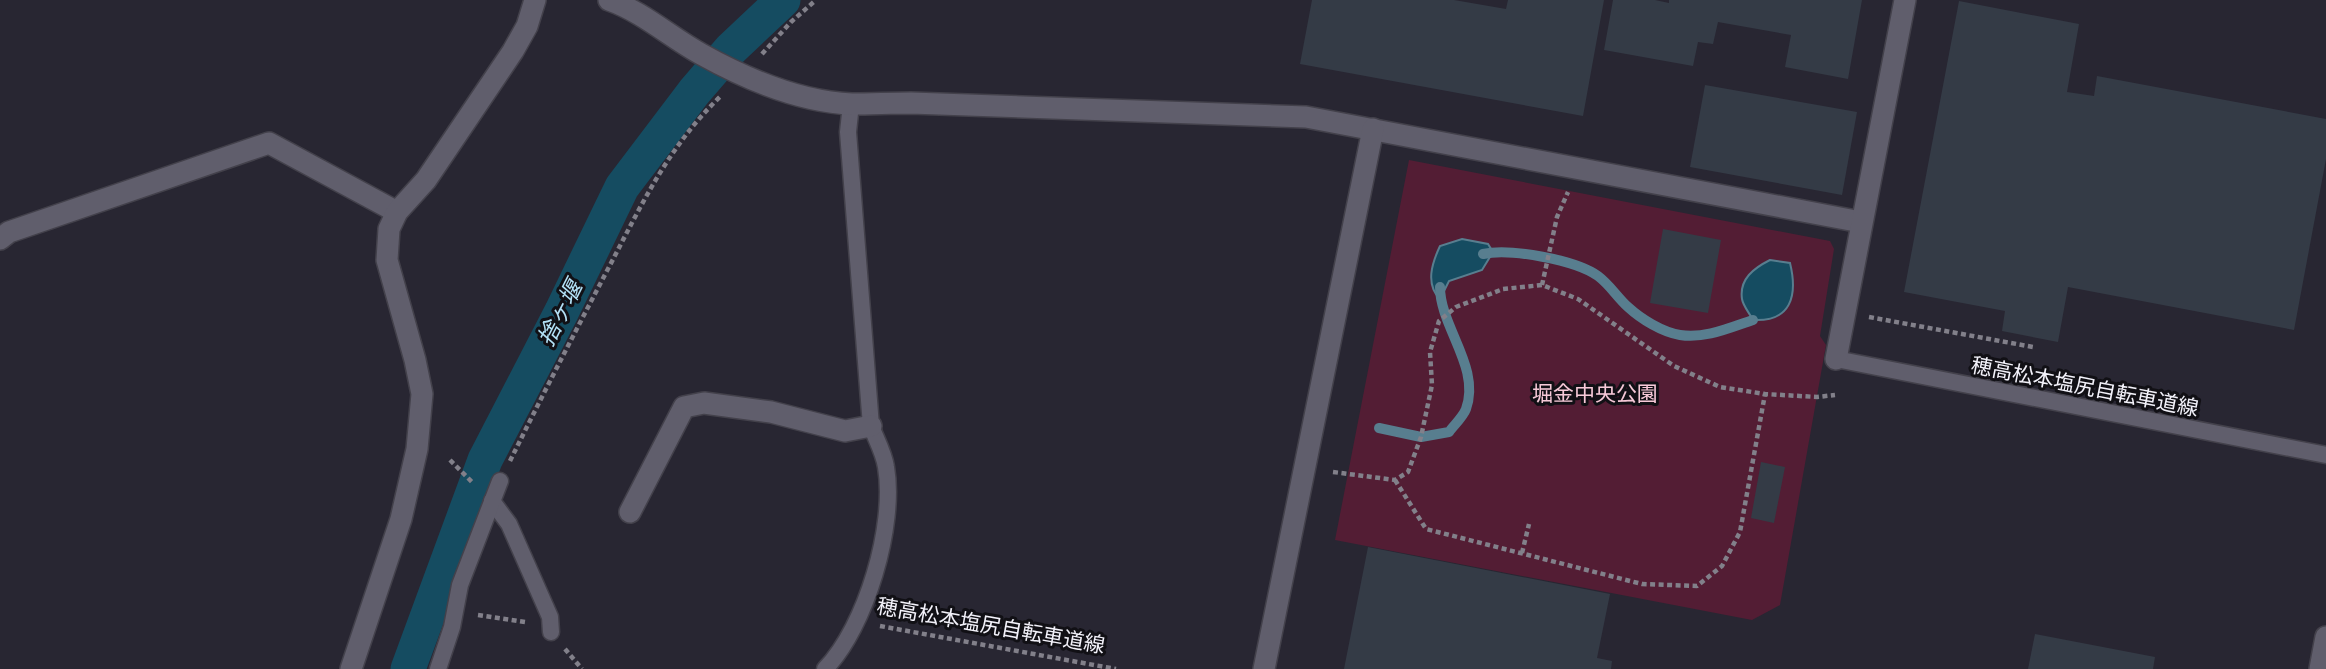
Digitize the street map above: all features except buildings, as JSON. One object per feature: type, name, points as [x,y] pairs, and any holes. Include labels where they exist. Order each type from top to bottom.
[{"type":"street","points":[[351,669],[401,519],[417,449],[422,394],[387,260],[389,229],[397,212],[426,180],[513,51],[527,26],[535,0]]},
{"type":"street","points":[[609,0],[624,5],[701,54],[732,78],[818,100],[851,104],[911,103],[1306,117],[1861,222]]},
{"type":"street","points":[[1836,359],[1905,0]]},
{"type":"street","points":[[1264,669],[1373,130]]},
{"type":"street","points":[[0,239],[9,232],[269,142],[397,212]]},
{"type":"street","points":[[630,512],[684,407],[704,403],[771,412],[845,431],[872,426]]},
{"type":"street","points":[[2320,669],[2326,637]]},
{"type":"lane","points":[[825,669],[835,659],[859,622],[881,551],[888,496],[886,466],[872,426],[848,132],[851,104]]},
{"type":"lane","name":"穂高松本塩尻自転車道線","points":[[1836,359],[2326,455]]},
{"type":"lane","points":[[438,669],[452,627],[460,585],[500,481]]},
{"type":"lane","points":[[492,501],[509,524],[550,617],[551,632]]},
{"type":"path","points":[[758,59],[791,22],[816,0]]},
{"type":"path","points":[[500,481],[662,166],[732,78]]},
{"type":"path","points":[[1542,285],[1557,217],[1571,185]]},
{"type":"path","points":[[1333,472],[1395,480],[1408,472],[1421,437],[1432,385],[1430,352],[1439,321],[1456,307],[1503,289],[1542,285],[1578,299],[1674,366],[1720,387],[1765,394],[1817,397],[1835,395]]},
{"type":"path","points":[[1844,313],[2033,347]]},
{"type":"path","points":[[1395,480],[1426,528],[1642,584],[1697,586],[1722,566],[1740,532],[1765,394]]},
{"type":"path","points":[[450,460],[476,485]]},
{"type":"path","points":[[1522,553],[1530,524]]},
{"type":"path","points":[[472,614],[540,625],[551,632],[582,669]]},
{"type":"path","name":"穂高松本塩尻自転車道線","points":[[859,622],[1116,669]]},
{"type":"green space","name":"堀金中央公園","points":[[1409,160],[1830,241],[1834,249],[1820,336],[1826,345],[1780,605],[1752,620],[1335,540]]},
{"type":"water","points":[[1462,239],[1488,244],[1493,252],[1482,270],[1449,281],[1440,299],[1431,280],[1435,259],[1440,246]]},
{"type":"water","points":[[1770,260],[1790,263],[1792,296],[1784,312],[1776,317],[1753,320],[1743,302],[1743,286],[1753,271]]},
{"type":"waterway","name":"捨ヶ堰","points":[[408,669],[485,460],[622,187],[694,92],[731,49],[783,0]]},
{"type":"waterway","points":[[1483,254],[1525,254],[1559,260],[1588,270],[1598,276],[1639,316],[1659,328],[1680,335],[1708,334],[1753,320]]},
{"type":"waterway","points":[[1379,428],[1421,437],[1449,432],[1466,409],[1468,378],[1446,317],[1440,287]]}]
